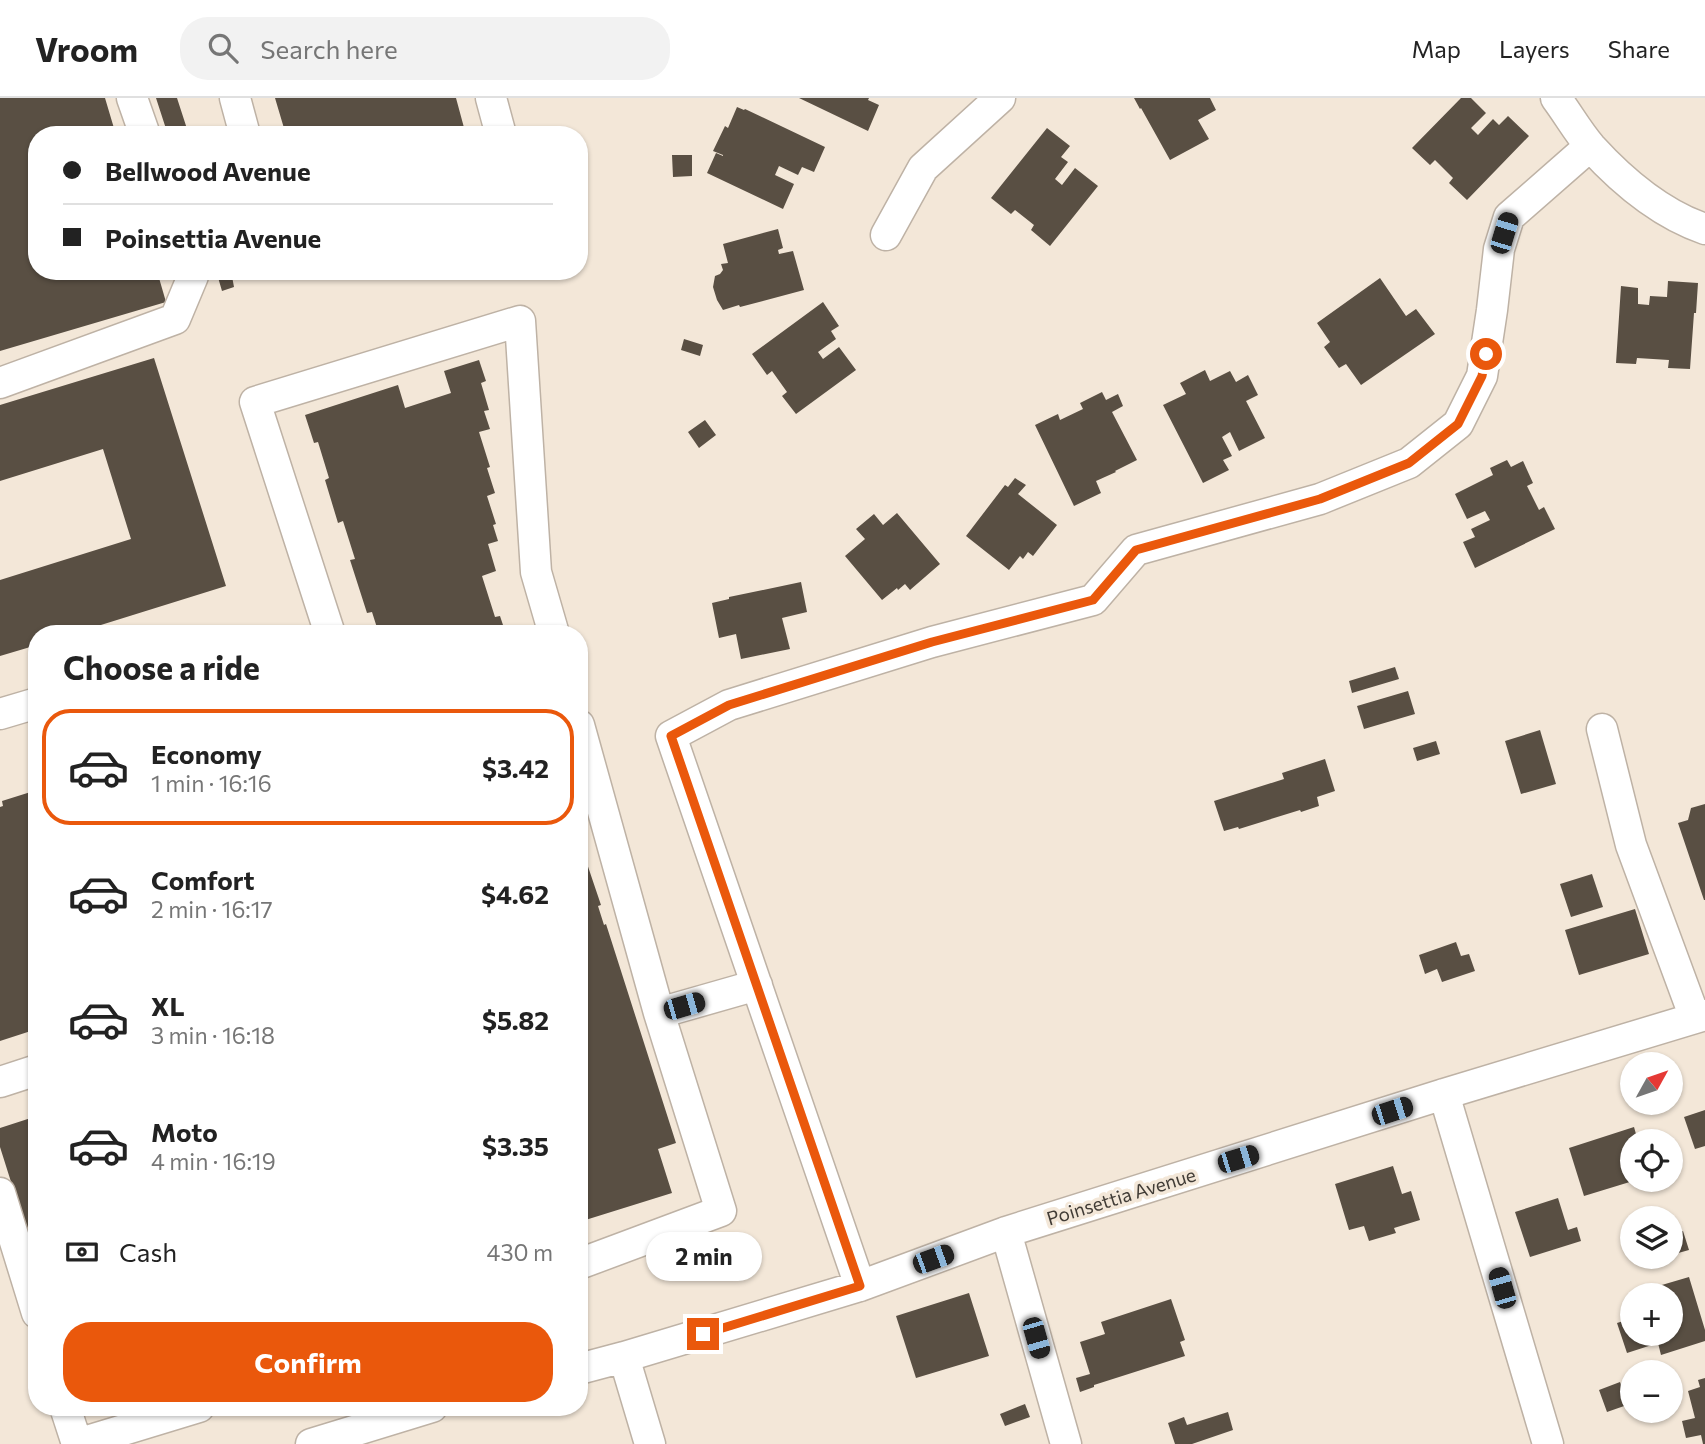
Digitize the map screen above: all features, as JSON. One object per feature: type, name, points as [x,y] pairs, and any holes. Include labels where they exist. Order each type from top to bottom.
[{"type":"street","points":[[132,98],[142,126]]},
{"type":"street","points":[[234,98],[242,126]]},
{"type":"street","points":[[491,98],[499,126]]},
{"type":"street","points":[[886,235],[923,169],[1000,98]]},
{"type":"street","points":[[1556,98],[1590,146],[1642,195],[1685,222],[1705,229]]},
{"type":"street","points":[[860,1286],[671,736],[729,705],[932,642],[1093,600],[1136,550],[1320,499],[1409,463],[1458,424],[1482,376],[1499,249],[1509,217],[1590,146]]},
{"type":"street","points":[[0,383],[175,319],[191,280]]},
{"type":"street","points":[[327,625],[255,402],[520,321],[536,572],[551,625]]},
{"type":"street","points":[[0,714],[28,706]]},
{"type":"street","points":[[1602,729],[1631,845],[1700,1016]]},
{"type":"street","points":[[588,779],[721,1211],[588,1261]]},
{"type":"street","points":[[659,1013],[757,985]]},
{"type":"street","name":"Poinsettia Avenue","points":[[588,1367],[860,1286],[1006,1232],[1700,1016]]},
{"type":"street","points":[[0,1082],[28,1073]]},
{"type":"street","points":[[1444,1094],[1548,1444]]},
{"type":"street","points":[[0,1193],[28,1284]]},
{"type":"street","points":[[1006,1232],[1066,1444]]},
{"type":"street","points":[[624,1357],[650,1444]]},
{"type":"street","points":[[68,1416],[77,1444],[169,1416]]},
{"type":"street","points":[[311,1444],[374,1416]]},
{"type":"building","points":[[0,98],[105,98],[113,126],[28,126],[28,280],[160,280],[166,302],[0,351]]},
{"type":"building","points":[[156,98],[177,98],[186,126],[165,126]]},
{"type":"building","points":[[275,98],[456,98],[464,126],[283,126]]},
{"type":"building","points":[[799,98],[869,98],[868,100],[879,105],[868,131]]},
{"type":"building","points":[[1134,98],[1210,98],[1216,110],[1198,120],[1209,139],[1170,160]]},
{"type":"building","points":[[1461,98],[1471,98],[1486,113],[1471,128],[1478,135],[1493,119],[1499,125],[1508,116],[1529,136],[1467,200],[1449,183],[1453,178],[1435,160],[1430,165],[1412,148]]},
{"type":"building","points":[[737,107],[825,147],[814,172],[802,167],[798,175],[779,166],[775,175],[794,184],[783,209],[707,173],[716,153],[723,156],[713,151],[725,126],[728,128]]},
{"type":"building","points":[[1047,128],[1070,146],[1061,157],[1068,162],[1055,179],[1062,185],[1075,168],[1098,186],[1050,246],[1031,230],[1034,225],[1015,210],[1011,214],[991,198]]},
{"type":"building","points":[[672,155],[692,155],[692,176],[673,177]]},
{"type":"building","points":[[778,229],[783,248],[778,250],[779,254],[793,251],[804,290],[723,310],[713,287],[715,276],[723,270],[721,264],[728,263],[723,244]]},
{"type":"building","points":[[1380,278],[1406,316],[1416,309],[1435,334],[1361,385],[1346,364],[1339,368],[1324,347],[1330,342],[1317,323]]},
{"type":"building","points":[[219,280],[233,280],[234,287],[222,291]]},
{"type":"building","points":[[1668,281],[1698,283],[1690,369],[1668,368],[1669,360],[1637,358],[1636,364],[1616,363],[1621,286],[1638,288],[1638,304],[1649,305],[1650,296],[1667,297]]},
{"type":"building","points":[[823,302],[839,326],[831,331],[836,339],[818,352],[823,359],[839,347],[856,370],[796,414],[782,396],[787,392],[772,371],[767,375],[752,354]]},
{"type":"building","points":[[684,339],[703,345],[700,356],[681,350]]},
{"type":"building","points":[[154,358],[226,586],[101,625],[28,625],[28,648],[0,656],[0,580],[131,539],[103,449],[0,481],[0,405]]},
{"type":"building","points":[[479,360],[486,381],[481,383],[489,410],[484,411],[490,429],[479,432],[495,493],[487,496],[498,541],[488,544],[496,571],[482,576],[495,617],[500,616],[503,625],[376,625],[372,612],[367,613],[350,560],[355,559],[343,521],[338,523],[325,480],[329,478],[318,442],[314,443],[305,415],[398,385],[405,408],[451,393],[444,371]]},
{"type":"building","points":[[1205,370],[1210,381],[1230,371],[1236,382],[1248,375],[1258,395],[1246,401],[1265,438],[1239,451],[1230,432],[1222,437],[1232,456],[1223,460],[1229,470],[1203,483],[1163,405],[1186,394],[1180,383]]},
{"type":"building","points":[[1102,392],[1106,400],[1118,394],[1123,406],[1112,412],[1137,460],[1096,481],[1101,493],[1074,506],[1035,425],[1058,414],[1060,420],[1083,409],[1080,403]]},
{"type":"building","points":[[705,420],[716,435],[699,448],[688,432]]},
{"type":"building","points":[[1507,460],[1511,467],[1523,461],[1533,483],[1527,486],[1539,510],[1544,507],[1555,529],[1475,568],[1463,542],[1475,537],[1471,529],[1490,520],[1485,511],[1467,519],[1455,494],[1493,475],[1490,468]]},
{"type":"building","points":[[1015,478],[1026,485],[1018,494],[1057,525],[1033,556],[1028,552],[1023,559],[1020,556],[1009,570],[966,536],[1005,485],[1008,487]]},
{"type":"building","points":[[897,513],[940,564],[910,590],[905,584],[882,600],[845,556],[865,539],[856,529],[874,514],[883,525]]},
{"type":"building","points":[[801,582],[807,612],[782,618],[790,649],[741,659],[736,634],[719,638],[712,603]]},
{"type":"building","points":[[1395,667],[1399,679],[1352,693],[1349,681]]},
{"type":"building","points":[[1408,691],[1415,714],[1364,729],[1357,706]]},
{"type":"building","points":[[1540,730],[1556,784],[1521,794],[1505,741]]},
{"type":"building","points":[[1436,741],[1440,754],[1417,761],[1413,748]]},
{"type":"building","points":[[1325,759],[1335,791],[1317,797],[1319,806],[1224,831],[1214,801],[1284,779],[1282,773]]},
{"type":"building","points":[[28,793],[28,1032],[0,1041],[0,807],[3,806],[2,801]]},
{"type":"building","points":[[1705,804],[1704,900],[1678,823],[1688,820],[1691,808]]},
{"type":"building","points":[[588,867],[601,905],[598,906],[604,925],[606,924],[676,1143],[658,1149],[672,1193],[588,1219]]},
{"type":"building","points":[[1592,874],[1603,907],[1571,917],[1560,884]]},
{"type":"building","points":[[1635,909],[1649,954],[1579,975],[1565,930]]},
{"type":"building","points":[[1456,942],[1461,956],[1469,954],[1475,971],[1442,982],[1437,969],[1425,974],[1419,955]]},
{"type":"building","points":[[1705,1110],[1705,1146],[1695,1149],[1684,1117]]},
{"type":"building","points":[[28,1119],[28,1236],[0,1147],[0,1128]]},
{"type":"building","points":[[1620,1132],[1620,1185],[1584,1196],[1569,1148]]},
{"type":"building","points":[[1393,1166],[1402,1194],[1411,1191],[1420,1220],[1394,1228],[1396,1233],[1369,1241],[1364,1226],[1349,1230],[1335,1184]]},
{"type":"building","points":[[1558,1198],[1568,1230],[1577,1227],[1581,1241],[1530,1257],[1515,1212]]},
{"type":"building","points":[[1683,1231],[1689,1250],[1683,1252]]},
{"type":"building","points":[[1689,1277],[1705,1330],[1705,1341],[1661,1355],[1659,1346],[1683,1346],[1683,1283],[1669,1283]]},
{"type":"building","points":[[969,1293],[989,1356],[916,1378],[896,1316]]},
{"type":"building","points":[[1171,1299],[1185,1340],[1180,1342],[1185,1356],[1080,1392],[1076,1378],[1090,1374],[1080,1342],[1105,1334],[1101,1322]]},
{"type":"building","points":[[1625,1346],[1649,1346],[1627,1353]]},
{"type":"building","points":[[1705,1378],[1705,1444],[1701,1435],[1686,1438],[1682,1423],[1695,1418],[1688,1391],[1700,1387],[1698,1380]]},
{"type":"building","points":[[1620,1382],[1620,1407],[1607,1412],[1599,1390]]},
{"type":"building","points":[[1025,1404],[1030,1417],[1005,1426],[1000,1414]]},
{"type":"building","points":[[1228,1412],[1233,1430],[1192,1444],[1175,1444],[1168,1423],[1184,1417],[1187,1425]]},
{"type":"route","points":[[703,1334],[860,1286],[671,736],[729,705],[932,642],[1093,600],[1136,550],[1320,499],[1409,463],[1458,424],[1482,376],[1486,354]]}]
